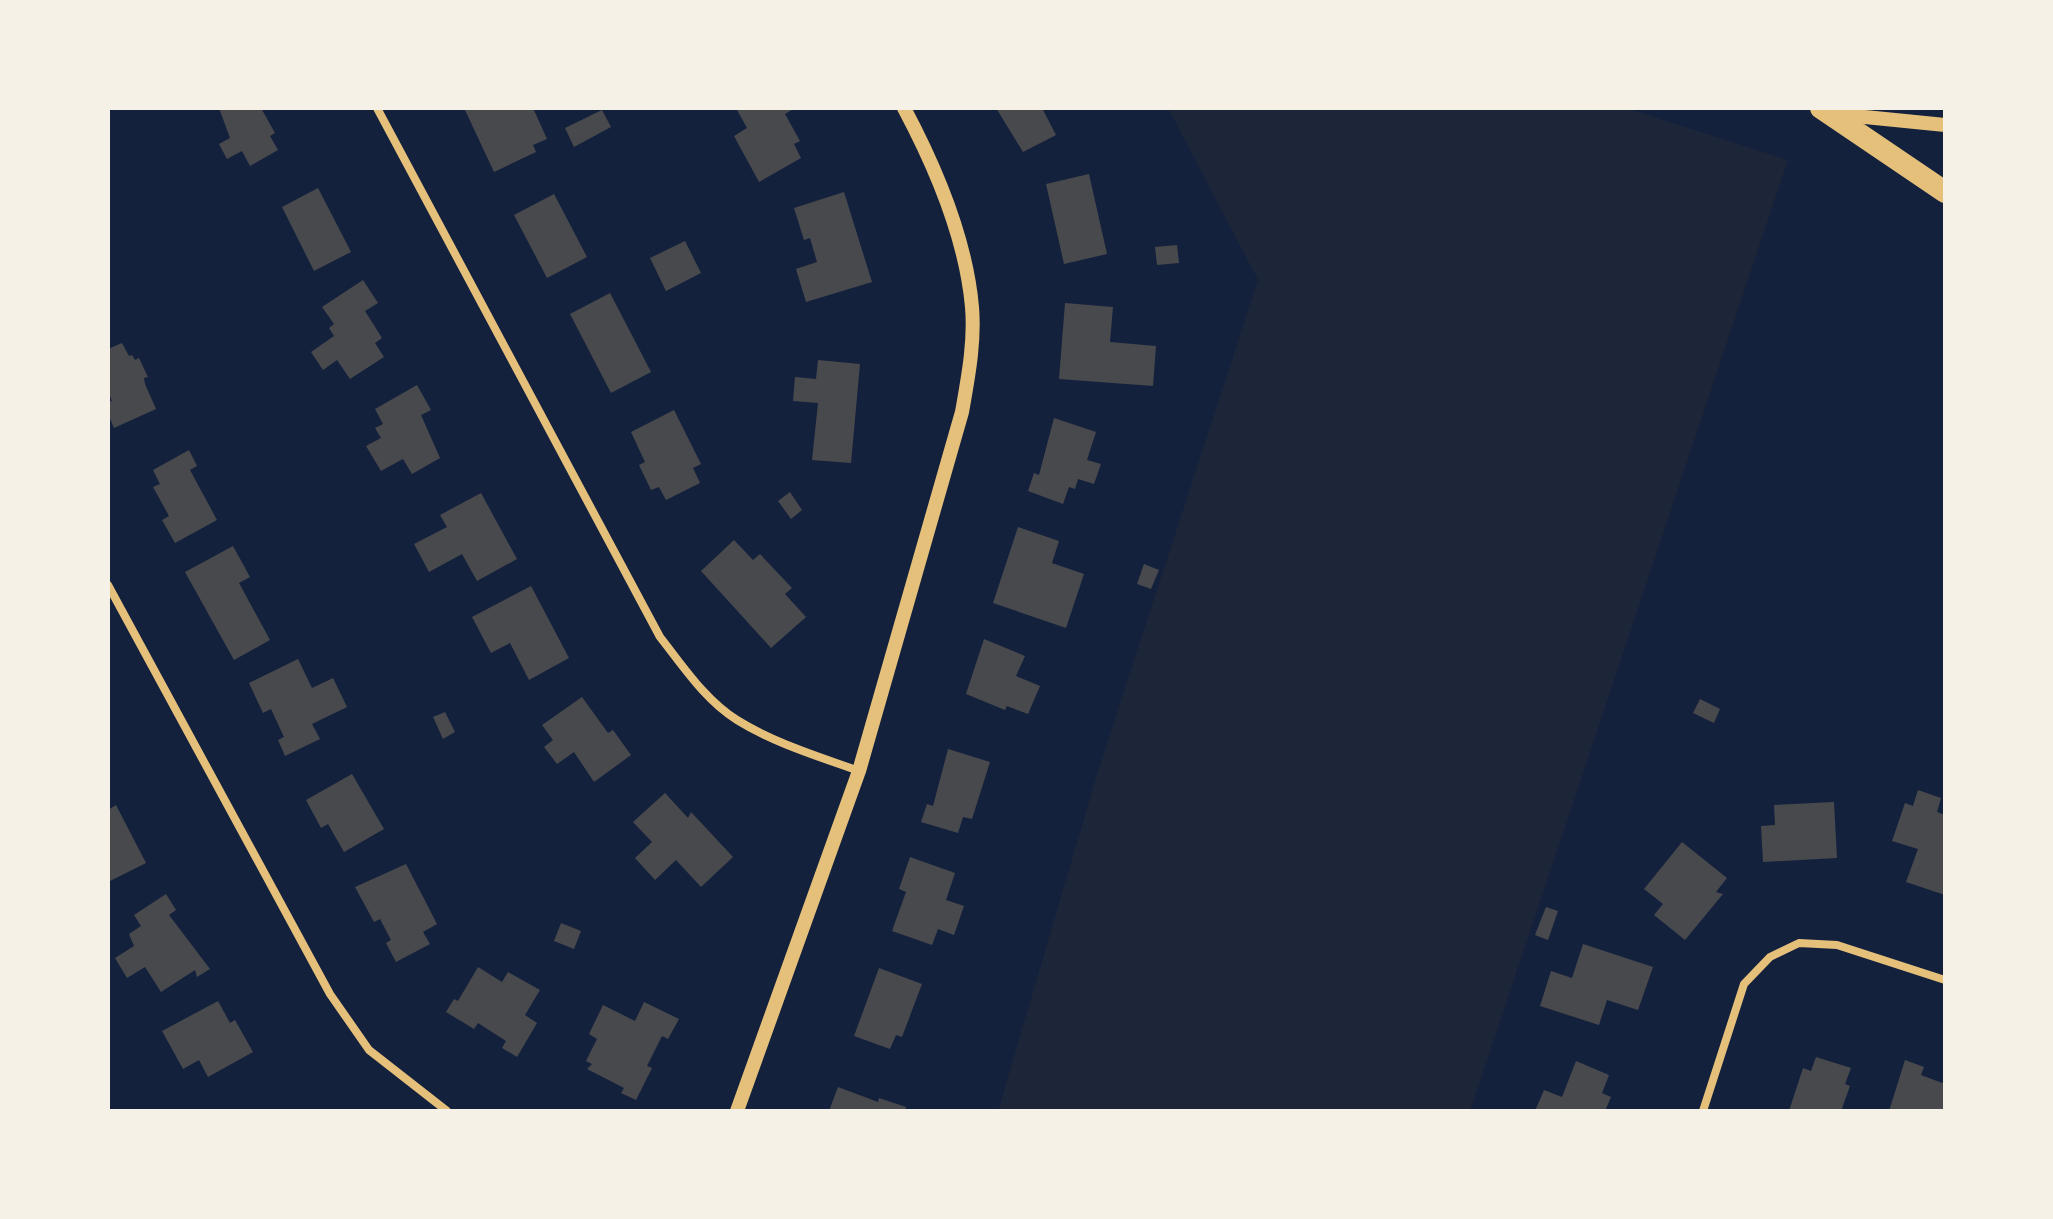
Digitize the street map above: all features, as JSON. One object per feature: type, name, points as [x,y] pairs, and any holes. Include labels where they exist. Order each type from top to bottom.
[{"type":"highway","points":[[1821,108],[1945,192]]},
{"type":"street","points":[[377,108],[660,637],[699,686],[735,719],[783,744],[859,771]]},
{"type":"street","points":[[737,1111],[859,771],[940,498],[962,412],[971,358],[972,308],[964,261],[938,181],[904,108]]},
{"type":"street","points":[[1841,108],[1865,117],[1945,125]]},
{"type":"street","points":[[108,585],[330,994],[369,1050],[447,1111]]},
{"type":"street","points":[[1703,1111],[1744,984],[1770,957],[1799,943],[1837,945],[1945,980]]},
{"type":"shaded area","points":[[1168,108],[1626,108],[1788,160],[1470,1111],[998,1111],[1098,771],[1258,280]]},
{"type":"building","points":[[219,108],[261,108],[275,133],[270,136],[278,150],[250,166],[242,151],[227,159],[219,144],[230,138]]},
{"type":"building","points":[[533,108],[547,139],[533,145],[536,152],[494,172],[465,110]]},
{"type":"building","points":[[795,108],[785,114],[800,141],[794,144],[801,158],[759,182],[734,136],[747,128],[737,110]]},
{"type":"building","points":[[996,108],[1042,108],[1056,135],[1023,152]]},
{"type":"building","points":[[602,110],[611,127],[574,147],[565,128]]},
{"type":"building","points":[[1089,174],[1107,254],[1064,264],[1046,184]]},
{"type":"building","points":[[318,188],[351,252],[314,271],[282,207]]},
{"type":"building","points":[[844,192],[872,282],[806,302],[796,269],[817,262],[810,238],[804,240],[794,208]]},
{"type":"building","points":[[554,194],[587,257],[547,278],[514,215]]},
{"type":"building","points":[[685,241],[701,273],[666,291],[650,258]]},
{"type":"building","points":[[1177,245],[1179,263],[1157,265],[1155,247]]},
{"type":"building","points":[[363,280],[378,303],[365,311],[382,338],[375,343],[384,357],[350,379],[337,360],[323,370],[311,352],[334,336],[329,328],[334,324],[322,307]]},
{"type":"building","points":[[610,293],[651,372],[611,393],[570,314]]},
{"type":"building","points":[[1065,303],[1113,307],[1110,342],[1156,346],[1153,386],[1059,379]]},
{"type":"building","points":[[122,343],[129,356],[132,355],[135,360],[139,358],[148,377],[144,378],[145,384],[156,409],[114,428],[108,414],[108,402],[112,401],[108,392],[108,349]]},
{"type":"building","points":[[818,360],[860,364],[851,463],[812,460],[818,403],[793,401],[795,377],[816,379]]},
{"type":"building","points":[[417,385],[431,410],[421,415],[440,458],[412,474],[403,459],[381,471],[366,446],[381,438],[375,428],[383,424],[375,409]]},
{"type":"building","points":[[674,410],[701,464],[693,468],[700,483],[666,500],[659,487],[651,490],[639,465],[645,462],[631,432]]},
{"type":"building","points":[[1054,418],[1096,432],[1087,460],[1101,464],[1094,484],[1078,479],[1075,489],[1069,487],[1063,504],[1028,491],[1034,473],[1039,475]]},
{"type":"building","points":[[189,450],[197,466],[190,470],[217,520],[175,543],[162,520],[169,516],[153,487],[160,484],[153,470]]},
{"type":"building","points":[[790,492],[802,510],[791,519],[778,501]]},
{"type":"building","points":[[481,493],[517,559],[477,581],[462,554],[429,572],[414,544],[447,527],[440,515]]},
{"type":"building","points":[[1018,527],[1059,541],[1052,563],[1084,574],[1066,628],[993,603]]},
{"type":"building","points":[[734,540],[753,560],[760,554],[792,588],[785,594],[806,617],[771,648],[701,571]]},
{"type":"building","points":[[233,546],[250,577],[239,583],[270,640],[234,660],[185,572]]},
{"type":"building","points":[[1144,564],[1159,570],[1151,589],[1137,584]]},
{"type":"building","points":[[531,586],[569,658],[529,680],[510,643],[491,653],[472,617]]},
{"type":"building","points":[[984,639],[1025,656],[1016,676],[1040,686],[1028,714],[1007,706],[1005,710],[966,694]]},
{"type":"building","points":[[298,659],[312,688],[333,678],[347,707],[312,724],[320,739],[285,756],[278,740],[284,737],[271,709],[263,713],[249,683]]},
{"type":"building","points":[[582,697],[608,733],[613,730],[631,755],[594,782],[574,752],[557,764],[544,747],[553,740],[542,725]]},
{"type":"building","points":[[1700,699],[1720,709],[1714,723],[1693,713]]},
{"type":"building","points":[[445,712],[455,732],[443,739],[433,717]]},
{"type":"building","points":[[948,749],[990,762],[972,819],[963,817],[958,833],[921,822],[927,804],[933,806]]},
{"type":"building","points":[[352,774],[384,829],[344,852],[328,824],[321,828],[306,800]]},
{"type":"building","points":[[1918,790],[1941,798],[1937,812],[1945,815],[1945,895],[1906,882],[1918,849],[1892,841],[1905,803],[1913,806]]},
{"type":"building","points":[[665,793],[688,818],[691,812],[733,857],[701,887],[676,860],[655,880],[635,858],[652,842],[633,822]]},
{"type":"building","points":[[1834,802],[1837,858],[1763,862],[1761,826],[1775,825],[1774,805]]},
{"type":"building","points":[[116,805],[146,863],[108,882],[108,810]]},
{"type":"building","points":[[1682,842],[1727,878],[1716,892],[1723,894],[1685,940],[1654,915],[1663,904],[1644,889]]},
{"type":"building","points":[[910,857],[955,873],[946,900],[964,906],[954,935],[938,929],[932,945],[892,931],[906,892],[899,889]]},
{"type":"building","points":[[406,864],[437,924],[423,932],[430,944],[396,962],[386,943],[391,940],[380,919],[374,922],[355,887]]},
{"type":"building","points":[[166,894],[176,910],[169,915],[210,969],[197,977],[195,970],[161,992],[145,967],[127,978],[115,958],[134,946],[129,934],[141,926],[134,915]]},
{"type":"building","points":[[1546,907],[1558,911],[1548,940],[1535,935]]},
{"type":"building","points":[[561,923],[581,931],[574,949],[554,941]]},
{"type":"building","points":[[1583,944],[1653,967],[1638,1010],[1607,1000],[1599,1025],[1540,1006],[1551,971],[1572,978]]},
{"type":"building","points":[[478,967],[502,982],[508,972],[540,990],[525,1015],[537,1023],[517,1057],[502,1048],[506,1041],[478,1023],[474,1029],[446,1012],[454,999],[458,1001]]},
{"type":"building","points":[[879,968],[922,984],[902,1037],[896,1035],[890,1049],[854,1036]]},
{"type":"building","points":[[218,1001],[230,1023],[235,1020],[253,1052],[208,1077],[199,1060],[183,1069],[162,1031]]},
{"type":"building","points":[[644,1002],[679,1019],[668,1039],[662,1036],[647,1066],[652,1068],[636,1100],[621,1093],[624,1088],[587,1069],[592,1064],[586,1061],[597,1039],[589,1034],[603,1005],[635,1021]]},
{"type":"building","points":[[1816,1057],[1851,1068],[1845,1084],[1850,1086],[1841,1111],[1789,1111],[1803,1068],[1811,1071]]},
{"type":"building","points":[[1905,1060],[1924,1067],[1921,1075],[1945,1084],[1945,1111],[1889,1111]]},
{"type":"building","points":[[1576,1061],[1609,1075],[1602,1093],[1611,1097],[1605,1111],[1535,1111],[1544,1090],[1562,1097]]},
{"type":"building","points":[[838,1087],[878,1102],[879,1098],[906,1107],[905,1111],[829,1111]]}]
